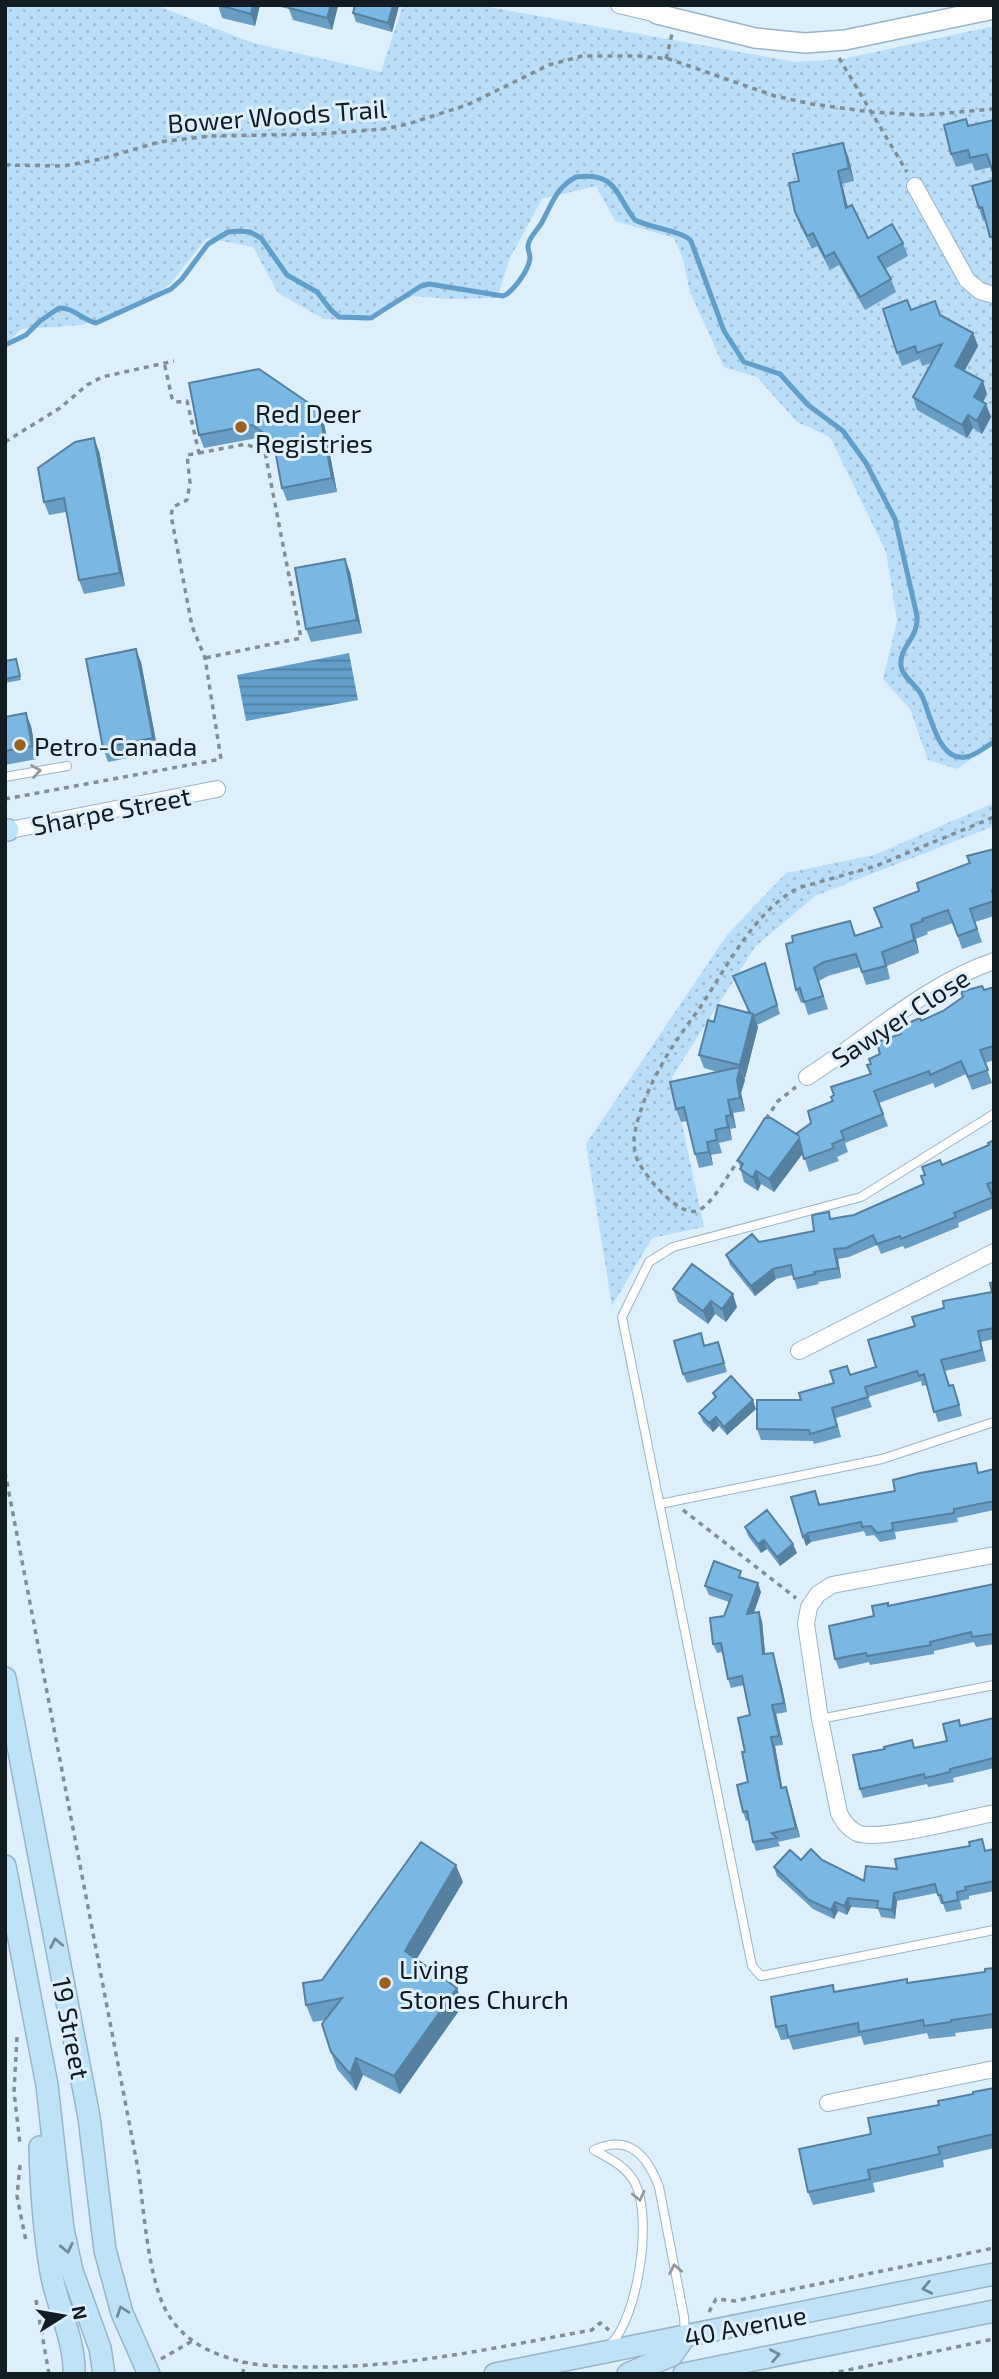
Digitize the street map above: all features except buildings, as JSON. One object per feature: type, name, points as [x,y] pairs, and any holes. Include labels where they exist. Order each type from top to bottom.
[{"type":"main road","name":"19 Street","points":[[5,1678],[89,2117],[105,2250],[122,2313],[153,2367]]},
{"type":"main road","name":"19 Street","points":[[5,1866],[47,2085],[63,2229],[72,2271],[100,2348],[104,2374]]},
{"type":"main road","points":[[38,2036],[41,2184],[51,2270],[71,2341],[74,2374]]},
{"type":"main road","name":"40 Avenue","points":[[495,2374],[994,2274]]},
{"type":"main road","name":"40 Avenue","points":[[684,2374],[994,2311]]},
{"type":"main road","points":[[628,2374],[672,2355],[685,2336]]},
{"type":"street","points":[[619,5],[658,10],[755,38],[787,43],[830,41],[994,9]]},
{"type":"street","points":[[915,186],[967,280],[980,291],[994,295]]},
{"type":"street","name":"Sharpe Street","points":[[6,830],[217,789]]},
{"type":"street","name":"Sawyer Close","points":[[807,1077],[849,1051],[935,988],[955,976],[994,961]]},
{"type":"street","points":[[799,1351],[994,1252]]},
{"type":"street","points":[[994,1555],[832,1585],[818,1594],[809,1607],[806,1625],[820,1719],[839,1813],[844,1824],[863,1835],[886,1834],[994,1813]]},
{"type":"street","points":[[828,2103],[994,2069]]},
{"type":"lane","points":[[5,777],[67,766]]},
{"type":"lane","points":[[994,1114],[861,1197],[674,1247],[649,1262],[622,1317],[752,1966],[761,1976],[994,1930]]},
{"type":"lane","points":[[660,1504],[883,1459],[994,1422]]},
{"type":"lane","points":[[820,1719],[994,1685]]},
{"type":"lane","points":[[599,2354],[618,2336],[633,2300],[640,2269],[642,2229],[641,2202],[635,2182],[618,2163],[594,2150],[605,2144],[628,2146],[638,2153],[659,2187],[684,2317],[685,2336]]},
{"type":"path","points":[[666,59],[672,35]]},
{"type":"path","points":[[830,41],[915,186]]},
{"type":"path","name":"Bower Woods Trail","points":[[5,165],[64,166],[102,159],[159,142],[210,136],[319,134],[384,129],[467,105],[569,58],[639,56],[666,59],[775,96],[812,104],[923,115],[994,109]]},
{"type":"path","points":[[5,442],[60,408],[87,385],[102,377],[174,361]]},
{"type":"path","points":[[164,362],[175,402],[187,401],[199,453]]},
{"type":"path","points":[[5,799],[220,759],[205,658],[192,626],[171,515],[173,507],[187,500],[190,483],[187,455],[246,444],[265,452],[301,638],[205,658]]},
{"type":"path","points":[[742,1154],[707,1206],[690,1212],[671,1202],[638,1163],[634,1149],[642,1108],[660,1068],[755,925],[787,894],[798,888],[876,866],[994,817]]},
{"type":"path","points":[[764,1122],[778,1101],[807,1077]]},
{"type":"path","points":[[5,1472],[138,2169],[155,2285],[167,2314],[192,2341],[225,2357],[244,2362],[296,2367],[384,2365],[440,2358],[592,2330],[600,2323],[611,2331]]},
{"type":"path","points":[[672,1502],[809,1607]]},
{"type":"path","points":[[710,2312],[716,2299],[735,2301],[994,2248]]},
{"type":"path","points":[[830,2374],[994,2339]]},
{"type":"path","points":[[153,2367],[192,2341]]},
{"type":"path","points":[[243,2374],[244,2362]]},
{"type":"shaded area","points":[[5,5],[155,5],[253,43],[381,72],[403,5],[478,5],[796,62],[843,59],[994,26],[994,742],[957,769],[928,760],[910,709],[883,679],[897,621],[886,552],[830,437],[797,422],[757,377],[724,367],[690,292],[683,259],[674,238],[615,221],[596,186],[542,199],[510,258],[497,298],[450,299],[412,296],[368,321],[324,319],[278,293],[253,247],[207,238],[170,284],[139,306],[82,325],[22,329],[5,344]]},
{"type":"shaded area","points":[[349,653],[358,700],[246,721],[237,675]]},
{"type":"shaded area","points":[[994,803],[994,826],[815,896],[755,947],[672,1077],[704,1227],[652,1238],[612,1306],[586,1144],[727,935],[786,873],[874,855]]},
{"type":"waterway","points":[[5,345],[26,335],[59,308],[96,323],[171,289],[182,279],[208,244],[228,232],[250,232],[261,238],[287,275],[317,292],[339,317],[371,318],[421,286],[429,284],[503,296],[524,274],[530,258],[530,240],[559,192],[576,177],[600,178],[614,187],[635,220],[681,235],[691,241],[724,331],[744,362],[780,374],[808,405],[843,431],[866,463],[895,519],[917,616],[915,630],[901,659],[902,670],[920,692],[937,736],[949,752],[956,757],[966,757],[994,742]]},
{"type":"place","name":"Red Deer Registries","points":[[241,427]]},
{"type":"place","name":"Petro-Canada","points":[[20,745]]},
{"type":"place","name":"Living Stones Church","points":[[385,1983]]}]
